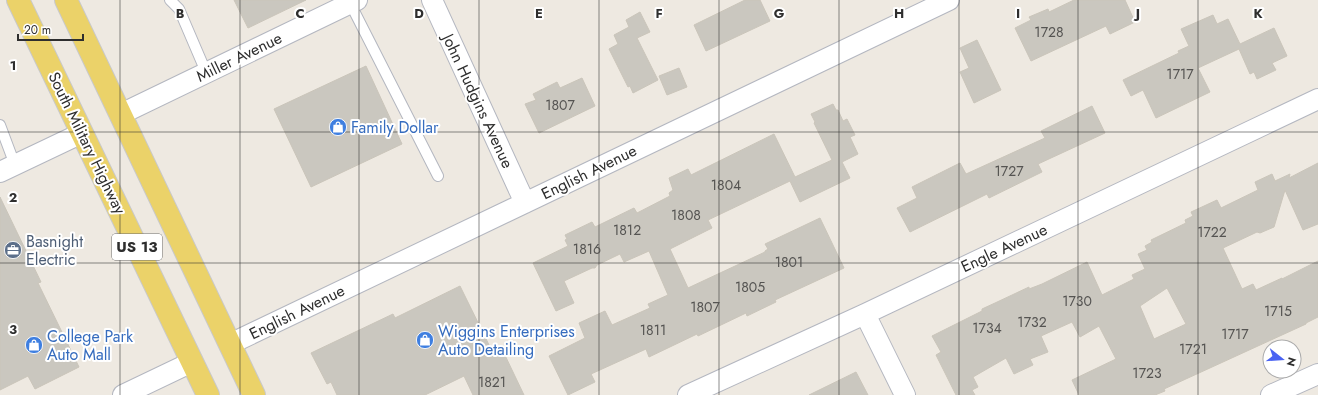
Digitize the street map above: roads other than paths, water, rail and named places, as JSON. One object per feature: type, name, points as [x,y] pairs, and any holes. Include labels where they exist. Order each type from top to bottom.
[{"type":"main road","name":"South Military Highway","points":[[18,0],[208,395]]},
{"type":"main road","name":"US 13","points":[[66,0],[254,395]]},
{"type":"street","name":"John Hudgins Avenue","points":[[432,0],[525,203]]},
{"type":"street","name":"English Avenue","points":[[230,344],[949,0]]},
{"type":"street","name":"Miller Avenue","points":[[121,114],[353,2]]},
{"type":"street","name":"Engle Avenue","points":[[688,395],[865,314],[1318,99]]},
{"type":"street","points":[[8,169],[82,133]]},
{"type":"street","points":[[865,314],[905,395]]},
{"type":"street","points":[[123,395],[192,362]]},
{"type":"street","points":[[1271,395],[1318,374]]},
{"type":"lane","points":[[170,0],[179,9],[206,72]]},
{"type":"lane","points":[[353,2],[438,176]]},
{"type":"lane","points":[[0,125],[8,169]]},
{"type":"place","name":"Family Dollar","points":[[338,127]]},
{"type":"place","name":"Basnight Electric","points":[[13,250]]},
{"type":"place","name":"Wiggins Enterprises Auto Detailing","points":[[425,340]]},
{"type":"place","name":"College Park Auto Mall","points":[[34,345]]}]
